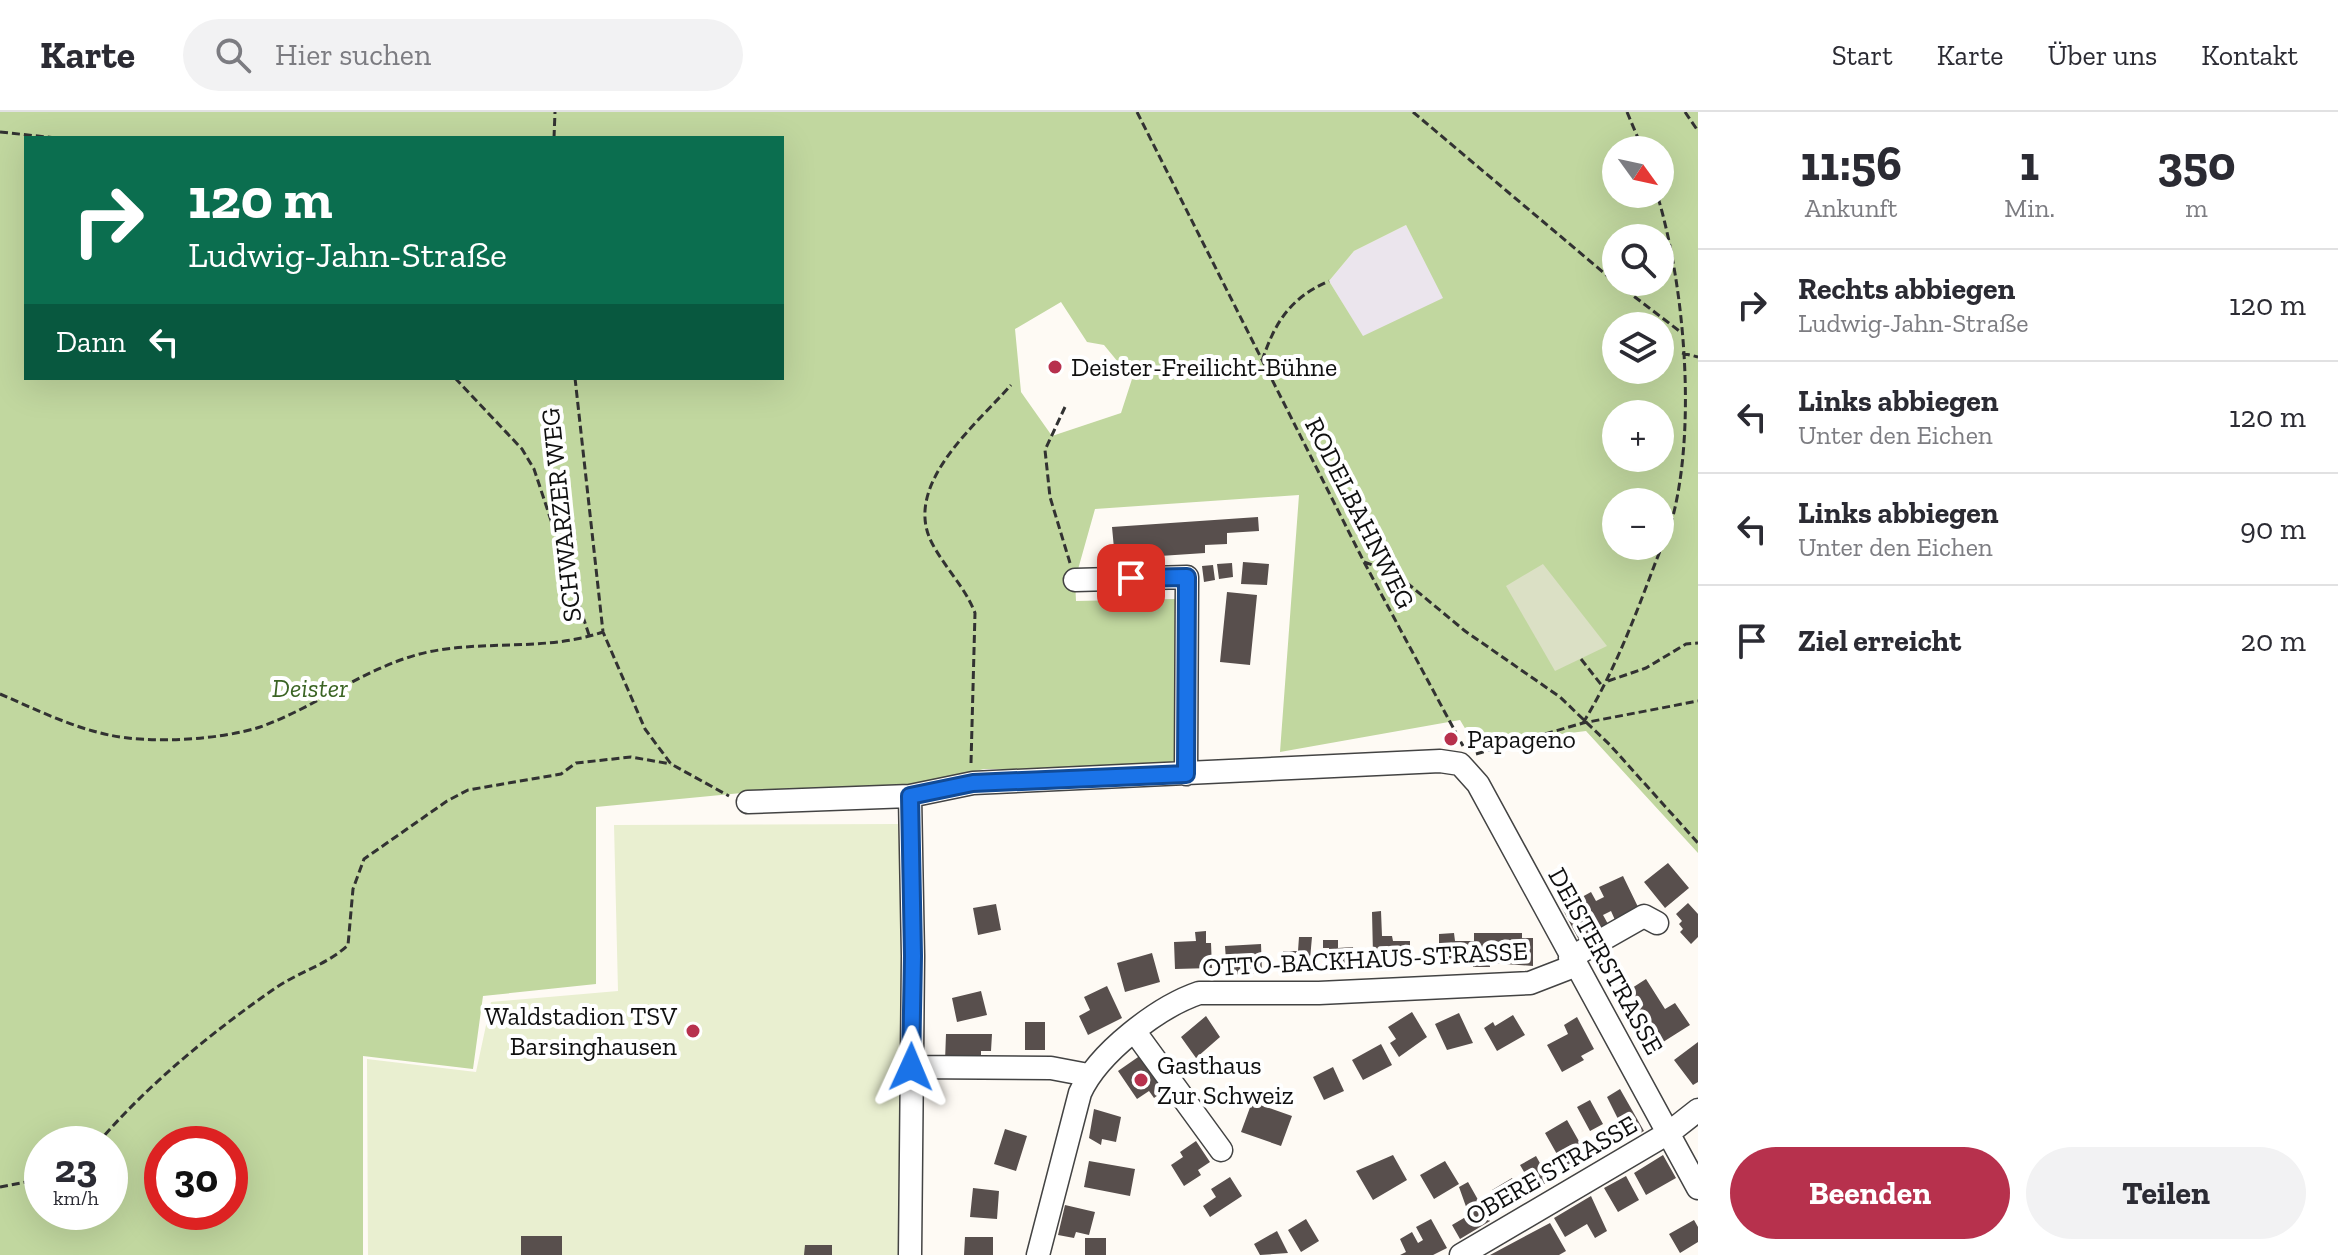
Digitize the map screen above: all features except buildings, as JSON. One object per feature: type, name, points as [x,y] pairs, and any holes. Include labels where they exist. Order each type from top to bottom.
[{"type":"street","points":[[1075,580],[1187,577],[1186,774]]},
{"type":"street","points":[[748,802],[910,796],[973,783],[1464,760]]},
{"type":"street","name":"DEISTERSTRASSE","points":[[1464,760],[1698,1188]]},
{"type":"street","points":[[910,796],[913,956],[910,1255]]},
{"type":"street","name":"OTTO-BACKHAUS-STRASSE","points":[[1038,1255],[1080,1093],[1088,1075],[1098,1062],[1135,1032],[1187,998],[1199,993],[1319,993],[1530,983],[1572,962],[1644,916],[1657,923]]},
{"type":"street","points":[[1135,1032],[1221,1150]]},
{"type":"street","points":[[911,1067],[1051,1068],[1088,1075]]},
{"type":"street","name":"OBERE STRASSE","points":[[1461,1255],[1670,1132],[1698,1110]]},
{"type":"path","points":[[554,136],[555,112]]},
{"type":"path","name":"RODELBAHNWEG","points":[[1137,112],[1464,760]]},
{"type":"path","points":[[1413,112],[1610,278],[1682,333]]},
{"type":"path","points":[[1627,112],[1637,136]]},
{"type":"path","points":[[1685,112],[1698,131]]},
{"type":"path","points":[[0,132],[37,136]]},
{"type":"path","points":[[1583,723],[1608,681],[1674,512],[1684,437],[1682,333],[1679,281],[1661,208]]},
{"type":"path","points":[[1262,361],[1272,331],[1285,309],[1308,290],[1329,281]]},
{"type":"path","points":[[1682,353],[1698,357]]},
{"type":"path","points":[[457,380],[522,449],[534,469],[589,637]]},
{"type":"path","name":"SCHWARZER WEG","points":[[575,380],[603,632],[645,729],[671,764],[697,781],[748,802]]},
{"type":"path","points":[[973,783],[970,704],[975,613],[967,592],[931,544],[923,514],[926,496],[943,463],[1011,385]]},
{"type":"path","points":[[1065,407],[1045,450],[1050,497],[1075,580]]},
{"type":"path","points":[[1364,562],[1395,573],[1465,631],[1560,697],[1583,723],[1610,745],[1698,843]]},
{"type":"path","points":[[0,694],[109,735],[201,738],[259,727],[350,682],[415,655],[466,646],[562,643],[603,632]]},
{"type":"path","points":[[1608,681],[1646,668],[1686,644],[1698,643]]},
{"type":"path","points":[[1581,659],[1603,687]]},
{"type":"path","points":[[1464,760],[1583,723],[1698,701]]},
{"type":"path","points":[[112,1126],[132,1103],[242,1011],[306,968],[333,959],[348,945],[353,889],[364,859],[447,801],[468,790],[561,774],[576,763],[631,757],[671,764]]},
{"type":"path","points":[[0,1187],[24,1182]]},
{"type":"shaded area","points":[[1406,225],[1444,298],[1363,337],[1329,281],[1354,251]]},
{"type":"green space","name":"Deister","points":[[0,112],[1698,112],[1698,853],[1586,731],[1475,745],[1460,720],[1280,752],[1299,495],[1095,509],[1075,580],[1076,601],[1175,599],[1179,769],[984,769],[909,787],[752,792],[596,807],[596,984],[483,996],[473,1069],[363,1056],[363,1255],[0,1255]],"holes":[[[1406,225],[1443,298],[1363,336],[1329,281],[1354,251]],[[1061,302],[1087,342],[1104,345],[1132,379],[1121,413],[1052,436],[1021,392],[1015,329]]]},
{"type":"green space","points":[[1543,564],[1607,646],[1555,671],[1506,586]]},
{"type":"green space","name":"Waldstadion TSV Barsinghausen","points":[[902,824],[901,1255],[368,1255],[367,1059],[476,1072],[491,1002],[618,991],[614,825]]},
{"type":"place","name":"Deister-Freilicht-Bühne","points":[[1055,367]]},
{"type":"place","name":"Papageno","points":[[1451,739]]},
{"type":"place","name":"Waldstadion TSV Barsinghausen","points":[[693,1031]]},
{"type":"place","name":"Gasthaus Zur Schweiz","points":[[1141,1080]]},
{"type":"route","points":[[911,1067],[913,956],[910,796],[973,783],[1186,774],[1187,577],[1131,578]]}]
